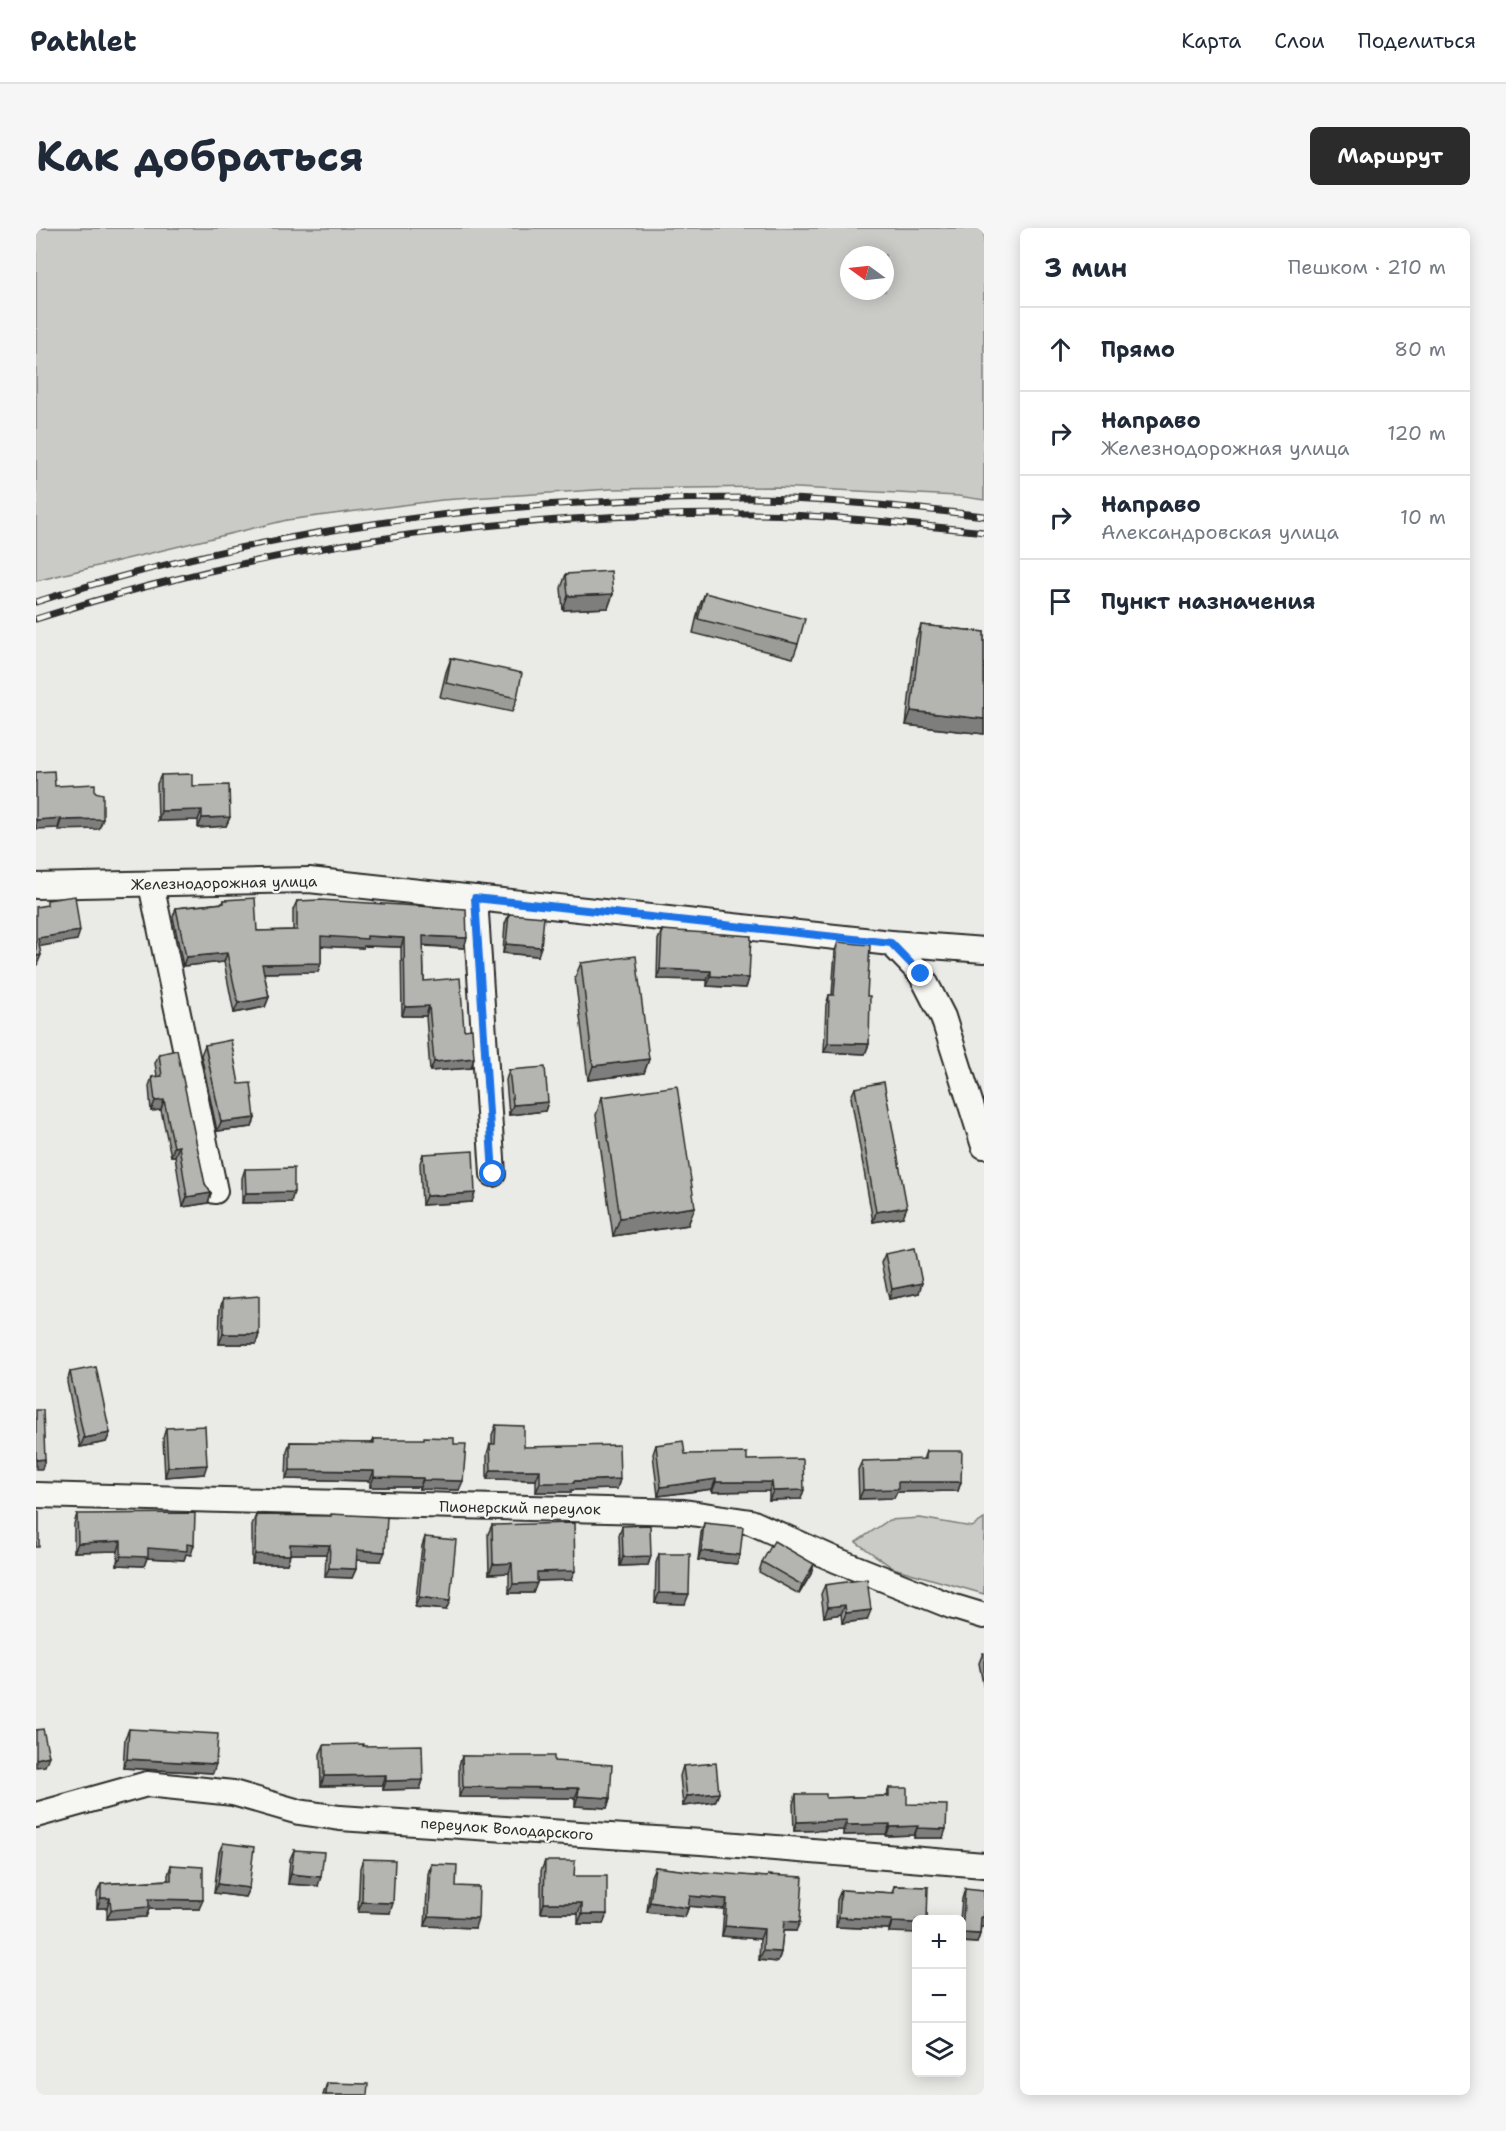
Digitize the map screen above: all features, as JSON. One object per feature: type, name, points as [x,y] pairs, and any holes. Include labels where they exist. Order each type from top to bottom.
[{"type":"street","name":"Железнодорожная улица","points":[[36,886],[309,880],[891,943],[984,950]]},
{"type":"street","points":[[151,884],[215,1191]]},
{"type":"street","points":[[475,898],[493,1174]]},
{"type":"street","points":[[891,943],[921,974],[943,1017],[984,1146]]},
{"type":"street","name":"Пионерский переулок","points":[[36,1495],[684,1512],[751,1522],[836,1560],[951,1606],[984,1616]]},
{"type":"street","name":"переулок Володарского","points":[[36,1815],[147,1784],[233,1793],[299,1812],[340,1818],[701,1842],[984,1865]]},
{"type":"shaded area","points":[[36,228],[984,228],[984,500],[958,496],[776,487],[610,489],[442,500],[287,520],[36,581]]},
{"type":"shaded area","points":[[920,1518],[972,1527],[984,1519],[984,1594],[893,1568],[856,1542],[889,1520]]},
{"type":"building","points":[[611,571],[613,594],[568,596],[566,574]]},
{"type":"building","points":[[705,593],[805,619],[798,644],[698,619]]},
{"type":"building","points":[[921,625],[984,632],[984,719],[911,711]]},
{"type":"building","points":[[451,658],[522,673],[517,698],[446,683]]},
{"type":"building","points":[[54,771],[55,786],[95,784],[95,792],[103,794],[103,819],[36,820],[36,772]]},
{"type":"building","points":[[192,774],[192,786],[229,785],[230,817],[202,818],[202,810],[161,811],[161,775]]},
{"type":"building","points":[[75,896],[80,931],[38,938],[41,955],[36,956],[36,907],[47,905],[47,900]]},
{"type":"building","points":[[255,898],[257,931],[297,930],[297,901],[320,900],[466,909],[467,938],[423,936],[424,981],[460,978],[464,1030],[472,1029],[474,1058],[434,1062],[429,1006],[405,1007],[404,938],[367,936],[367,939],[321,936],[321,963],[262,964],[269,997],[238,1003],[227,953],[186,957],[176,908],[224,903],[224,900]]},
{"type":"building","points":[[509,914],[544,917],[541,947],[506,944]]},
{"type":"building","points":[[662,930],[751,936],[749,978],[711,976],[711,971],[660,969]]},
{"type":"building","points":[[838,942],[870,945],[867,996],[870,996],[869,1044],[828,1043],[829,995],[834,995]]},
{"type":"building","points":[[636,956],[649,1059],[593,1066],[581,963]]},
{"type":"building","points":[[231,1040],[239,1084],[251,1083],[255,1118],[221,1122],[205,1045]]},
{"type":"building","points":[[177,1050],[205,1184],[211,1193],[187,1197],[179,1146],[174,1147],[164,1100],[155,1101],[152,1077],[162,1076],[159,1054]]},
{"type":"building","points":[[545,1067],[548,1102],[513,1105],[509,1070]]},
{"type":"building","points":[[884,1082],[907,1207],[876,1212],[855,1088]]},
{"type":"building","points":[[677,1086],[695,1207],[620,1218],[602,1097]]},
{"type":"building","points":[[473,1151],[475,1193],[426,1196],[423,1154]]},
{"type":"building","points":[[294,1168],[294,1192],[246,1193],[245,1169]]},
{"type":"building","points":[[915,1248],[922,1283],[892,1289],[885,1254]]},
{"type":"building","points":[[259,1296],[259,1334],[223,1334],[223,1299]]},
{"type":"building","points":[[96,1367],[110,1433],[84,1438],[70,1372]]},
{"type":"building","points":[[36,1410],[43,1410],[45,1459],[36,1460]]},
{"type":"building","points":[[496,1425],[524,1426],[524,1447],[619,1445],[620,1479],[540,1483],[540,1470],[491,1470],[490,1444],[495,1444]]},
{"type":"building","points":[[205,1426],[207,1465],[168,1467],[166,1428]]},
{"type":"building","points":[[424,1437],[454,1438],[454,1444],[466,1444],[463,1481],[374,1477],[374,1471],[290,1470],[290,1442],[374,1443],[374,1439],[424,1439]]},
{"type":"building","points":[[683,1441],[685,1454],[747,1453],[747,1460],[803,1459],[804,1490],[773,1491],[772,1482],[716,1482],[716,1479],[661,1487],[656,1445]]},
{"type":"building","points":[[926,1451],[962,1451],[961,1482],[898,1482],[898,1489],[863,1490],[862,1461],[926,1459]]},
{"type":"building","points":[[36,1512],[39,1512],[39,1547],[36,1547]]},
{"type":"building","points":[[195,1513],[194,1545],[187,1544],[187,1551],[148,1548],[148,1557],[121,1556],[121,1541],[78,1543],[77,1514]]},
{"type":"building","points":[[331,1514],[387,1517],[385,1552],[357,1550],[356,1569],[329,1568],[330,1545],[290,1544],[290,1555],[255,1554],[256,1515],[331,1516]]},
{"type":"building","points":[[574,1523],[575,1571],[537,1572],[537,1583],[513,1584],[512,1563],[493,1564],[492,1525]]},
{"type":"building","points":[[704,1523],[743,1527],[740,1555],[701,1551]]},
{"type":"building","points":[[650,1525],[651,1556],[623,1557],[622,1526]]},
{"type":"building","points":[[425,1537],[456,1540],[450,1601],[419,1597]]},
{"type":"building","points":[[774,1541],[814,1564],[802,1585],[762,1562]]},
{"type":"building","points":[[659,1554],[690,1554],[689,1594],[659,1593]]},
{"type":"building","points":[[867,1579],[871,1610],[846,1613],[845,1605],[828,1607],[825,1585]]},
{"type":"building","points":[[43,1729],[49,1756],[36,1759],[36,1730]]},
{"type":"building","points":[[129,1729],[218,1734],[216,1764],[127,1759]]},
{"type":"building","points":[[363,1744],[363,1746],[422,1745],[423,1780],[386,1781],[386,1775],[324,1776],[324,1745]]},
{"type":"building","points":[[462,1756],[554,1756],[554,1761],[612,1765],[610,1798],[578,1796],[579,1788],[463,1787]]},
{"type":"building","points":[[716,1763],[719,1793],[687,1796],[683,1766]]},
{"type":"building","points":[[889,1788],[907,1788],[907,1804],[947,1805],[946,1829],[917,1828],[918,1826],[890,1827],[890,1824],[847,1825],[847,1820],[797,1822],[796,1794],[826,1794],[826,1798],[889,1796]]},
{"type":"building","points":[[223,1843],[254,1847],[249,1888],[218,1884]]},
{"type":"building","points":[[294,1850],[324,1852],[321,1877],[291,1874]]},
{"type":"building","points":[[363,1859],[395,1860],[393,1903],[362,1902]]},
{"type":"building","points":[[545,1861],[575,1861],[574,1876],[607,1876],[607,1914],[582,1914],[582,1903],[544,1903]]},
{"type":"building","points":[[431,1864],[457,1865],[456,1886],[479,1887],[478,1918],[429,1916]]},
{"type":"building","points":[[171,1865],[203,1867],[203,1900],[149,1899],[149,1907],[111,1910],[110,1898],[101,1898],[101,1884],[171,1880]]},
{"type":"building","points":[[655,1867],[704,1873],[803,1877],[800,1922],[784,1921],[781,1952],[763,1951],[764,1929],[725,1926],[727,1899],[690,1896],[688,1908],[650,1902]]},
{"type":"building","points":[[894,1886],[928,1887],[927,1915],[912,1915],[912,1923],[839,1917],[841,1890],[894,1893]]},
{"type":"building","points":[[965,1889],[984,1891],[984,1917],[981,1917],[980,1934],[966,1933],[966,1915],[963,1915]]},
{"type":"building","points":[[327,2083],[368,2084],[367,2095],[326,2095]]},
{"type":"railway","points":[[36,602],[123,576],[211,554],[301,536],[481,511],[571,503],[753,498],[869,504],[984,516]]},
{"type":"railway","points":[[36,619],[123,593],[301,552],[481,527],[571,519],[753,514],[840,518],[984,532]]},
{"type":"route","points":[[493,1174],[475,898],[891,943],[921,974]]}]
